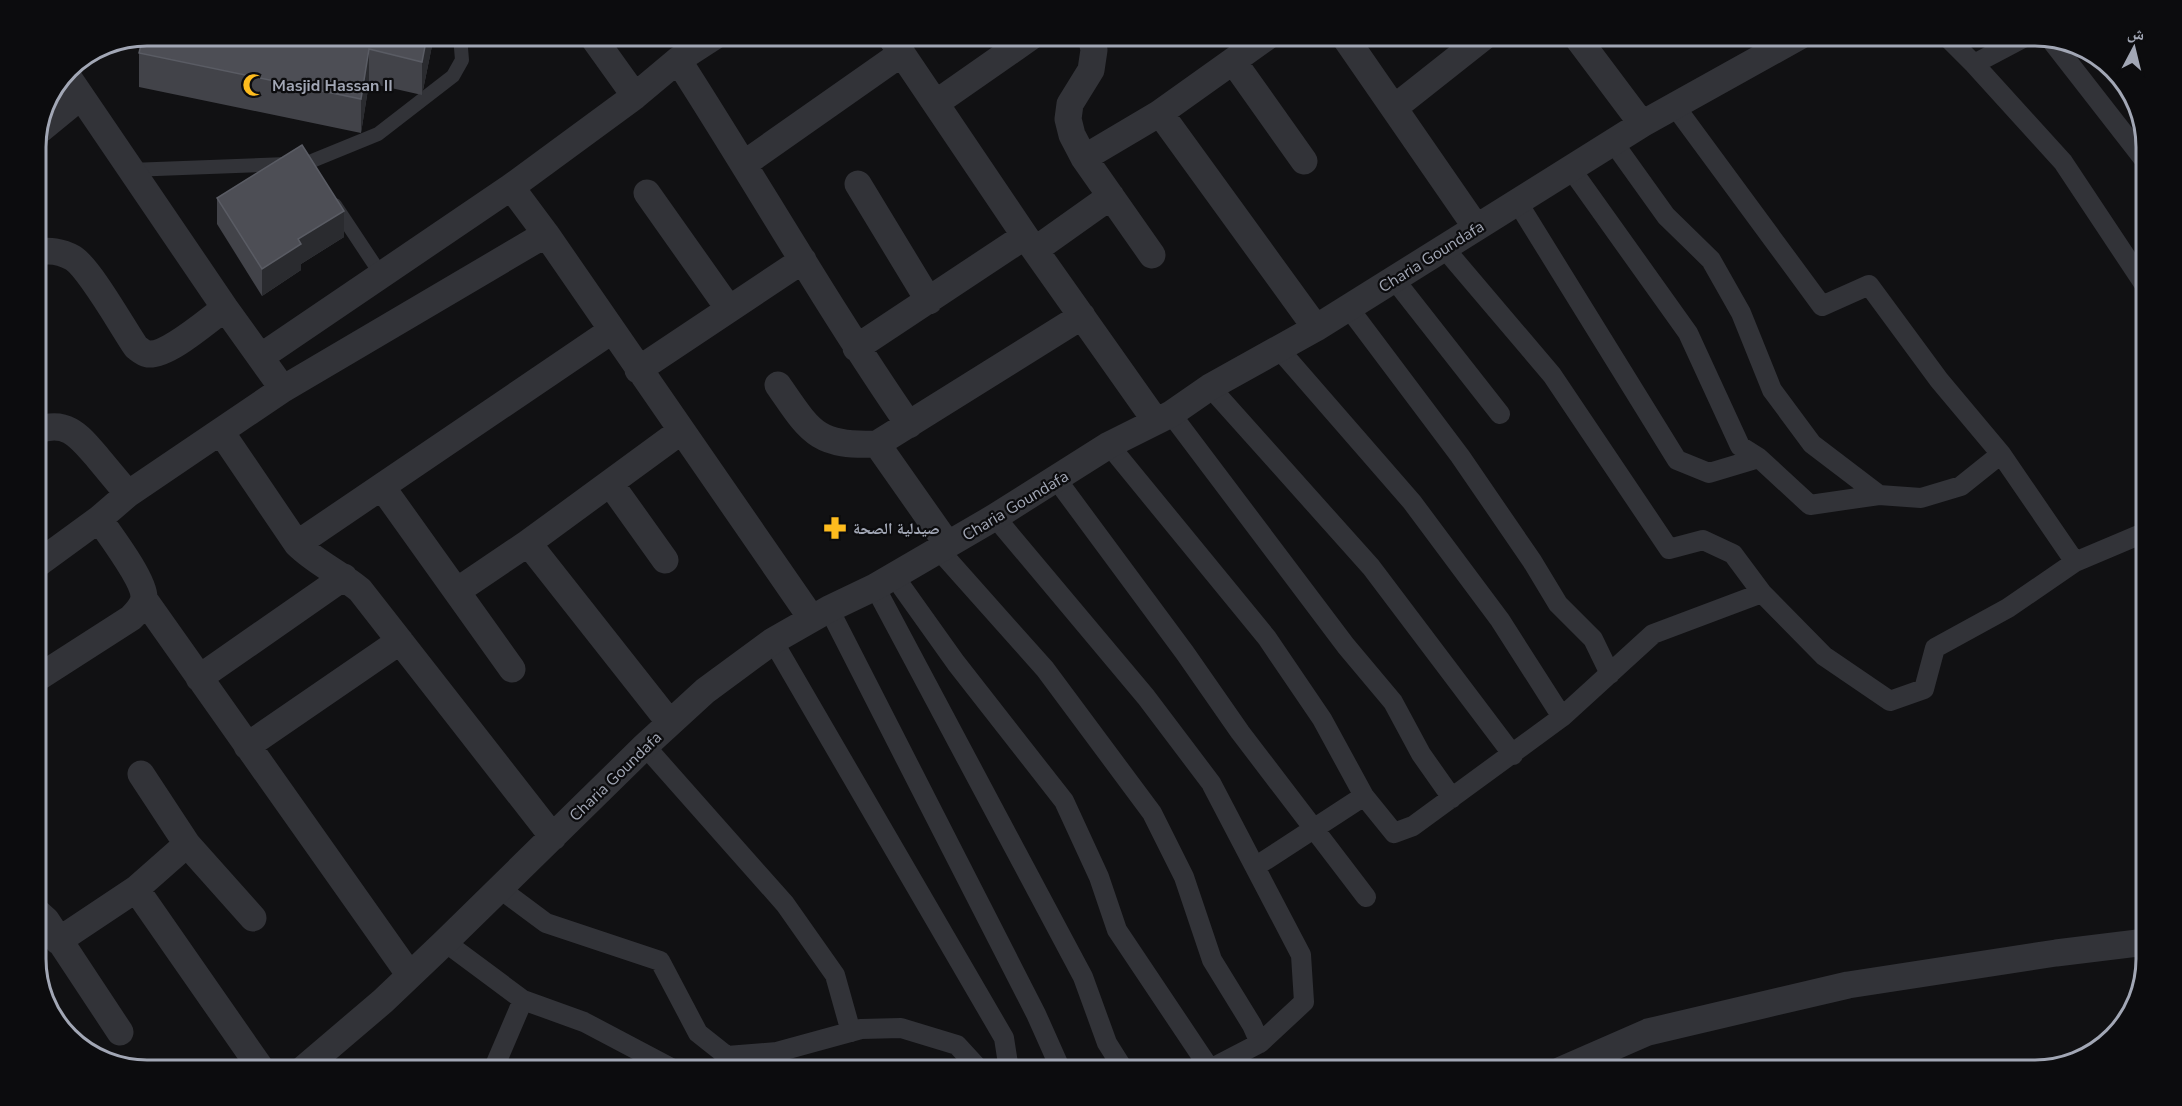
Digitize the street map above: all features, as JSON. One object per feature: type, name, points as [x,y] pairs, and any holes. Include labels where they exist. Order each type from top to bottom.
[{"type":"street","points":[[599,46],[635,96]]},
{"type":"street","points":[[262,356],[511,186],[700,46]]},
{"type":"street","points":[[744,164],[895,46]]},
{"type":"street","points":[[897,46],[1082,316],[1393,702],[1421,754],[1452,798]]},
{"type":"street","points":[[936,103],[1010,46]]},
{"type":"street","points":[[1093,46],[1091,70],[1070,104],[1068,119],[1072,135],[1084,158],[1152,255]]},
{"type":"street","points":[[1084,158],[1160,112],[1254,46]]},
{"type":"street","points":[[1351,46],[1476,227]]},
{"type":"street","points":[[1394,108],[1472,46]]},
{"type":"street","points":[[1584,46],[1642,124]]},
{"type":"street","name":"Charia Goundafa","points":[[319,1060],[445,942],[645,746],[705,691],[773,641],[820,614],[885,582],[995,518],[1109,445],[1163,417],[1210,387],[1316,328],[1642,124],[1772,46]]},
{"type":"street","points":[[1956,46],[2063,162],[2135,271]]},
{"type":"street","points":[[1974,64],[2008,46]]},
{"type":"street","points":[[2057,49],[2135,148]]},
{"type":"street","points":[[678,60],[856,348],[909,425]]},
{"type":"street","points":[[1233,61],[1304,161]]},
{"type":"street","points":[[71,82],[283,389]]},
{"type":"street","points":[[50,121],[80,97]]},
{"type":"street","points":[[1674,105],[1822,306],[1869,285],[1939,380],[2001,454],[2075,562]]},
{"type":"street","points":[[1160,112],[1316,328]]},
{"type":"street","points":[[1613,142],[1666,216],[1711,260],[1741,314],[1772,390],[1805,435],[1812,444],[1879,495]]},
{"type":"street","points":[[1571,170],[1688,333],[1740,446],[1759,458],[1810,505],[1879,495],[1921,498],[1961,486],[2001,454]]},
{"type":"street","points":[[858,184],[929,301]]},
{"type":"street","points":[[511,186],[681,431],[820,614],[1036,1014],[1057,1060]]},
{"type":"street","points":[[647,193],[729,309]]},
{"type":"street","points":[[856,348],[929,301],[1111,196]]},
{"type":"street","points":[[1518,203],[1677,460],[1709,473],[1759,458]]},
{"type":"street","points":[[47,557],[99,519],[128,494],[283,389],[546,234]]},
{"type":"street","points":[[1444,249],[1552,375],[1670,549],[1703,540],[1733,554],[1762,593],[1824,656],[1890,701],[1924,689],[1935,648],[2007,608],[2075,562],[2135,536]]},
{"type":"street","points":[[47,252],[58,252],[73,258],[85,269],[136,347],[144,353],[164,352],[225,308]]},
{"type":"street","points":[[638,370],[803,260]]},
{"type":"street","points":[[1394,279],[1500,414]]},
{"type":"street","points":[[1348,307],[1460,456],[1532,561],[1558,604],[1593,639],[1610,674]]},
{"type":"street","points":[[778,385],[806,426],[820,436],[857,445],[877,444],[1082,316]]},
{"type":"street","points":[[297,544],[611,331]]},
{"type":"street","points":[[1278,348],[1412,502],[1500,620],[1562,717]]},
{"type":"street","points":[[1210,387],[1371,567],[1513,755]]},
{"type":"street","points":[[47,427],[59,427],[79,435],[128,494]]},
{"type":"street","points":[[457,591],[528,543],[681,431]]},
{"type":"street","points":[[221,432],[297,544],[312,559],[344,577],[360,590],[553,837]]},
{"type":"street","points":[[877,444],[943,547],[1045,669],[1152,813],[1184,877],[1212,960],[1260,1042]]},
{"type":"street","points":[[1109,445],[1267,638],[1322,719],[1364,796],[1394,833],[1413,826],[1513,755],[1562,717],[1653,634],[1762,593]]},
{"type":"street","points":[[1057,480],[1185,653],[1240,732],[1366,897]]},
{"type":"street","points":[[610,483],[665,560]]},
{"type":"street","points":[[382,487],[512,669]]},
{"type":"street","points":[[995,518],[1146,697],[1211,783],[1301,956],[1304,1002],[1260,1042],[1227,1060]]},
{"type":"street","points":[[99,519],[140,583],[144,599],[409,974]]},
{"type":"street","points":[[528,543],[670,723]]},
{"type":"street","points":[[199,678],[344,577]]},
{"type":"street","points":[[885,582],[956,663],[1064,801],[1099,877],[1117,930],[1204,1060]]},
{"type":"street","points":[[885,582],[1083,977],[1107,1042],[1118,1060]]},
{"type":"street","points":[[47,672],[131,618],[144,599]]},
{"type":"street","points":[[247,746],[400,641]]},
{"type":"street","points":[[773,641],[1004,1038],[1007,1060]]},
{"type":"street","points":[[645,746],[785,904],[835,975],[851,1032]]},
{"type":"street","points":[[141,774],[188,844],[253,918]]},
{"type":"street","points":[[1255,867],[1364,796]]},
{"type":"street","points":[[58,941],[136,889],[188,844]]},
{"type":"street","points":[[499,888],[546,923],[660,961],[698,1033],[727,1056],[777,1052],[861,1029],[900,1028],[957,1045],[971,1060]]},
{"type":"street","points":[[136,889],[255,1060]]},
{"type":"street","points":[[47,922],[120,1032]]},
{"type":"street","points":[[445,942],[523,1000],[584,1022],[656,1060]]},
{"type":"street","points":[[1584,1060],[1648,1032],[1848,985],[2056,953],[2136,943]]},
{"type":"street","points":[[497,1060],[523,1000]]},
{"type":"lane","points":[[130,170],[310,168],[378,134],[453,76],[462,60],[461,46]]},
{"type":"lane","points":[[326,191],[382,276]]},
{"type":"building","points":[[148,46],[425,46],[422,62],[369,49],[361,99],[139,53],[141,47]]},
{"type":"building","points":[[302,145],[344,211],[298,239],[301,244],[262,269],[217,198]]},
{"type":"place","name":"Masjid Hassan II","points":[[254,85]]},
{"type":"place","name":"صيدلية الصحة","points":[[835,528]]}]
